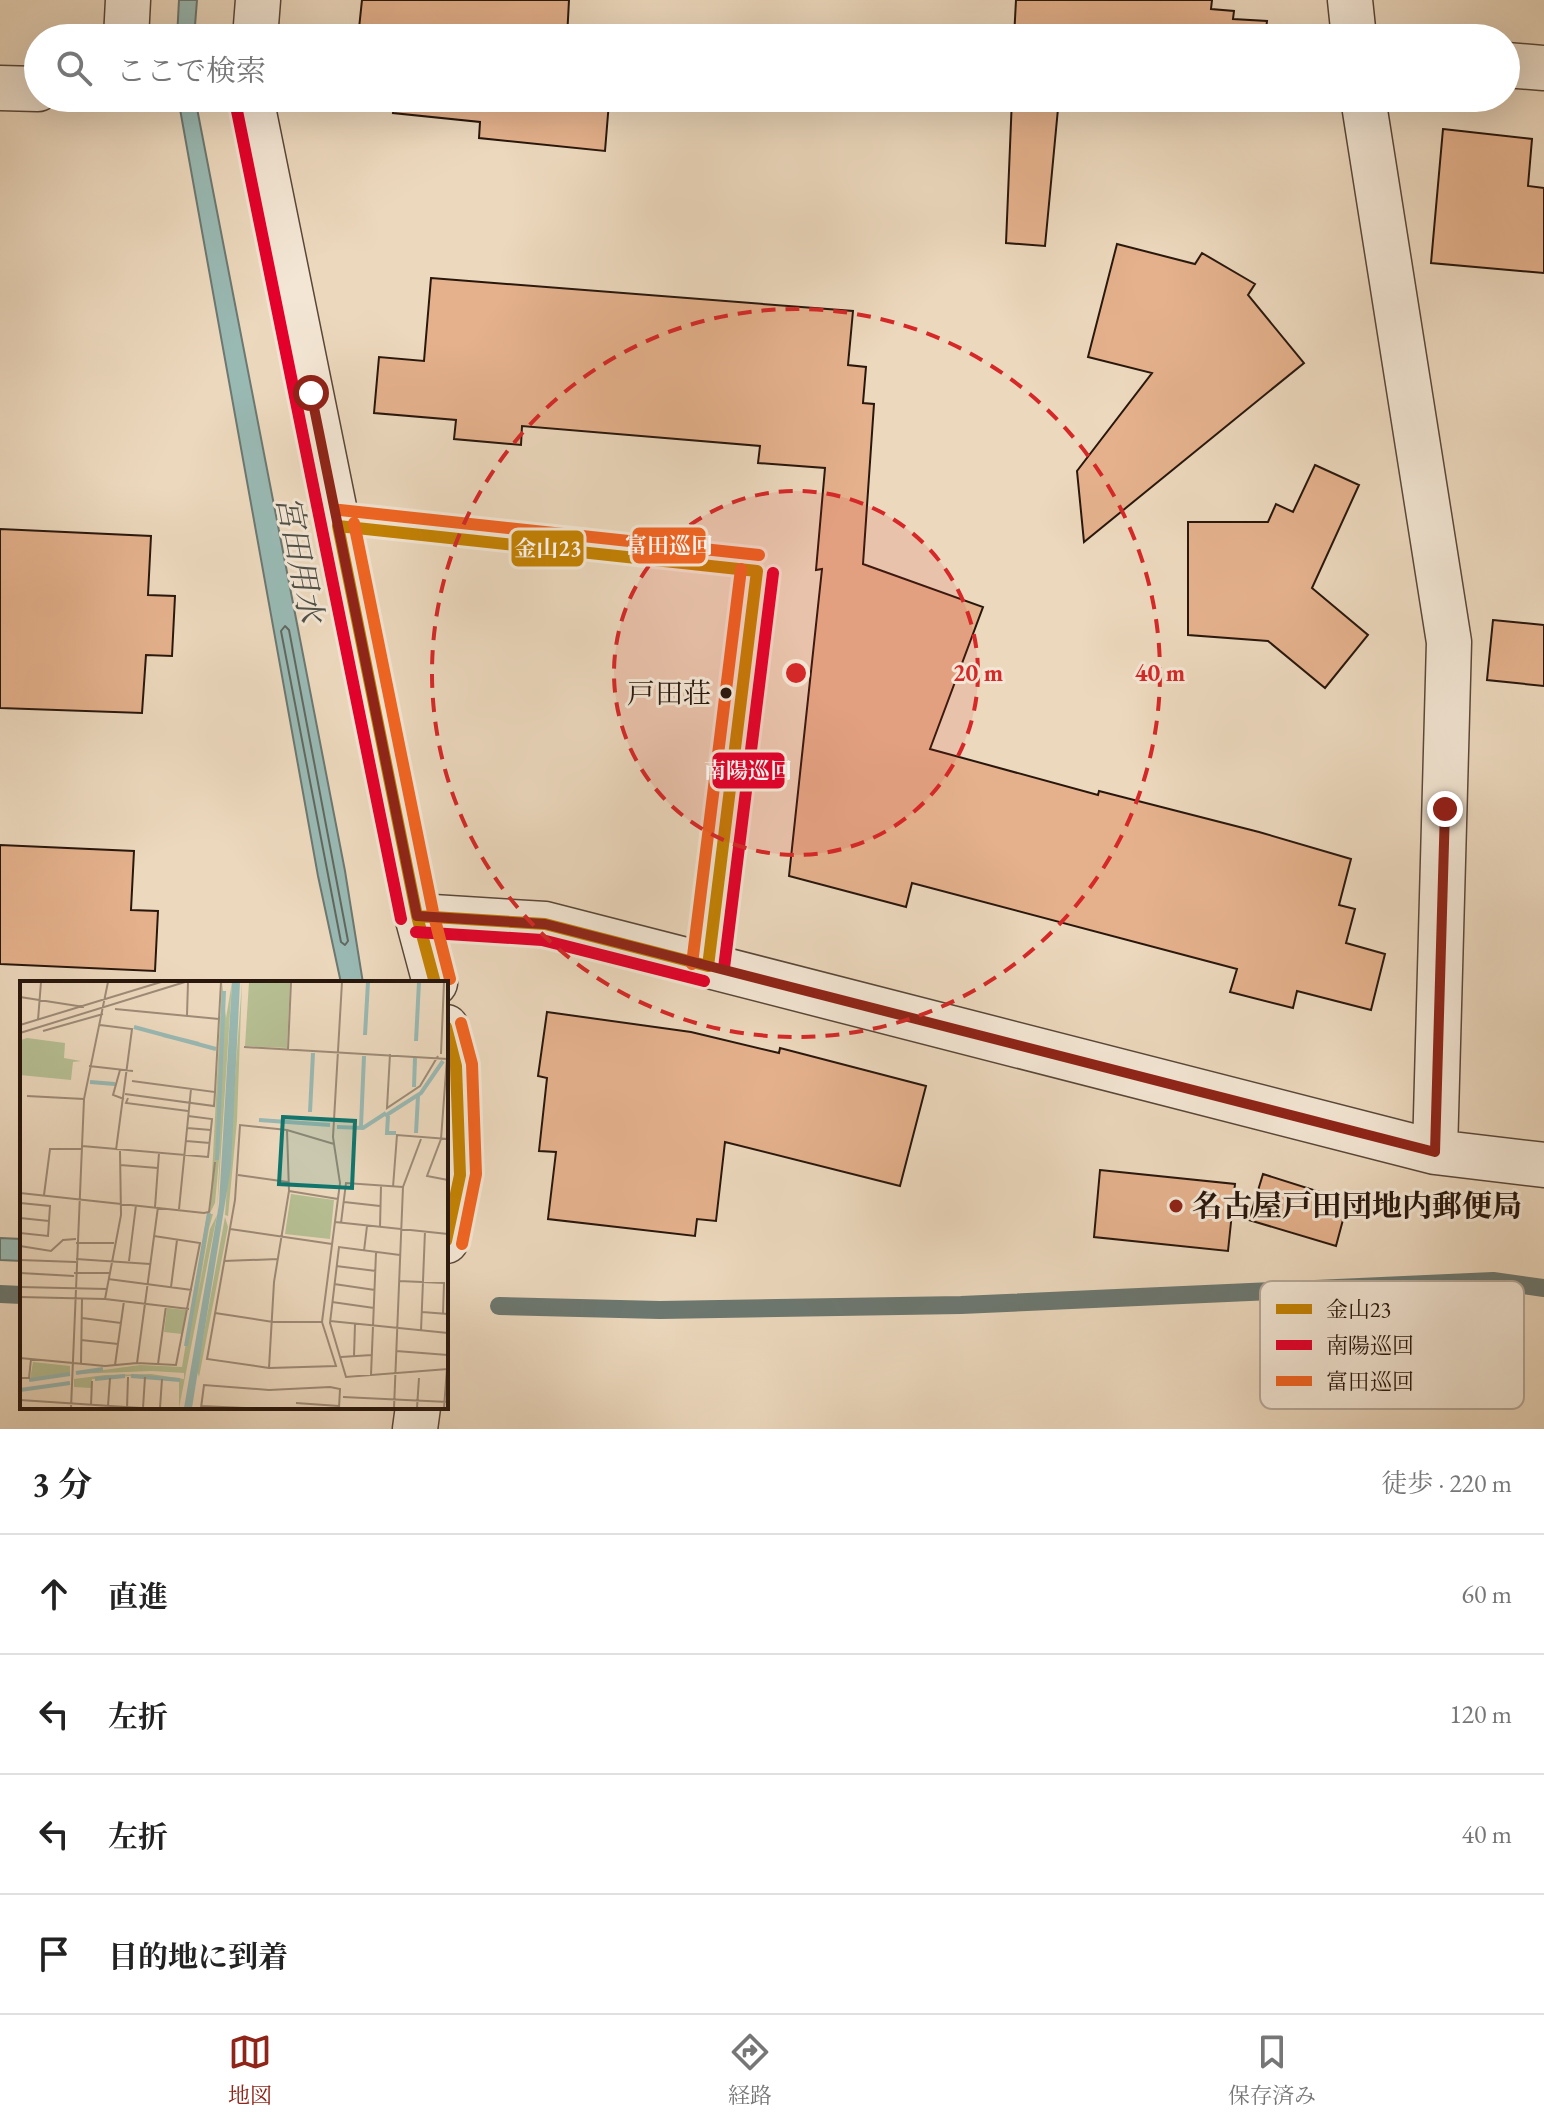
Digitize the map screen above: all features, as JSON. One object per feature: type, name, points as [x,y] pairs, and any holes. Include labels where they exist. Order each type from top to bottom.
[{"type":"street","points":[[127,24],[128,0]]},
{"type":"street","points":[[256,24],[258,0]]},
{"type":"street","points":[[1350,0],[1353,24]]},
{"type":"street","points":[[1520,66],[1544,68]]},
{"type":"street","points":[[0,88],[24,89]]},
{"type":"street","points":[[254,112],[417,916],[434,981]]},
{"type":"street","points":[[1365,112],[1449,642],[1435,1152]]},
{"type":"street","points":[[417,916],[545,924],[1435,1152],[1544,1165]]},
{"type":"street","points":[[448,1035],[456,1066],[460,1175],[448,1232]]},
{"type":"street","points":[[415,1429],[418,1409]]},
{"type":"water","points":[[179,0],[197,0],[195,24],[178,24]]},
{"type":"water","points":[[181,112],[198,112],[345,871],[363,981],[341,981],[318,876]]},
{"type":"water","points":[[0,1238],[20,1239],[20,1261],[0,1260]]},
{"type":"building","points":[[362,0],[569,0],[568,24],[359,24]]},
{"type":"building","points":[[1016,0],[1212,0],[1211,9],[1234,11],[1233,19],[1267,21],[1267,24],[1015,24]]},
{"type":"building","points":[[608,112],[605,151],[479,138],[480,122],[393,113]]},
{"type":"building","points":[[1011,112],[1058,112],[1045,246],[1006,243]]},
{"type":"building","points":[[1443,129],[1532,139],[1528,186],[1544,188],[1544,273],[1431,263]]},
{"type":"building","points":[[1117,244],[1195,264],[1202,253],[1255,284],[1248,295],[1304,363],[1084,542],[1077,471],[1152,373],[1088,357]]},
{"type":"building","points":[[431,278],[853,311],[848,365],[866,367],[863,403],[874,404],[863,564],[983,607],[930,749],[1098,795],[1099,791],[1259,832],[1351,859],[1339,905],[1355,909],[1346,943],[1385,954],[1371,1010],[1297,991],[1293,1008],[1230,992],[1237,969],[912,883],[906,907],[789,876],[822,569],[816,570],[825,468],[758,463],[760,446],[522,426],[521,445],[454,439],[456,420],[374,413],[379,357],[424,361]]},
{"type":"building","points":[[1315,465],[1359,485],[1312,588],[1368,635],[1325,688],[1268,641],[1188,635],[1188,522],[1268,522],[1276,504],[1293,512]]},
{"type":"building","points":[[0,529],[151,536],[148,595],[175,596],[172,656],[146,655],[142,713],[0,708]]},
{"type":"building","points":[[1493,620],[1544,625],[1544,686],[1487,680]]},
{"type":"building","points":[[0,845],[134,851],[131,910],[158,911],[155,971],[0,964]]},
{"type":"building","points":[[547,1012],[691,1032],[779,1053],[780,1048],[926,1086],[900,1186],[725,1142],[716,1221],[697,1219],[695,1236],[548,1219],[556,1152],[539,1151],[547,1078],[538,1076]]},
{"type":"building","points":[[1100,1170],[1235,1184],[1228,1251],[1094,1237]]},
{"type":"building","points":[[1263,1174],[1348,1201],[1336,1246],[1249,1220]]},
{"type":"waterway","points":[[1524,1285],[1544,1288]]},
{"type":"waterway","points":[[499,1306],[660,1310],[961,1305],[1260,1292]]},
{"type":"waterway","points":[[0,1294],[20,1295]]},
{"type":"transit line","name":"南陽巡回","points":[[237,112],[401,919]]},
{"type":"transit line","name":"富田巡回","points":[[340,510],[759,555]]},
{"type":"transit line","name":"富田巡回","points":[[354,523],[433,912],[450,979]]},
{"type":"transit line","name":"金山23","points":[[338,526],[417,916],[434,981]]},
{"type":"transit line","name":"金山23","points":[[338,526],[757,571]]},
{"type":"transit line","name":"富田巡回","points":[[692,964],[741,569]]},
{"type":"transit line","name":"金山23","points":[[708,966],[757,571]]},
{"type":"transit line","name":"南陽巡回","points":[[724,968],[773,573]]},
{"type":"transit line","name":"金山23","points":[[417,916],[545,924],[708,966]]},
{"type":"transit line","name":"南陽巡回","points":[[416,932],[542,940],[704,981]]},
{"type":"transit line","name":"富田巡回","points":[[461,1023],[472,1064],[476,1174],[462,1244]]},
{"type":"transit line","name":"金山23","points":[[448,1035],[456,1066],[460,1175],[448,1232]]},
{"type":"place","name":"戸田荘","points":[[726,693]]},
{"type":"place","name":"名古屋戸田団地内郵便局","points":[[1176,1206]]},
{"type":"route","points":[[311,393],[417,916],[545,924],[1435,1152],[1445,809]]},
{"type":"water label","name":"宮田用水","points":[[300,559]]}]
